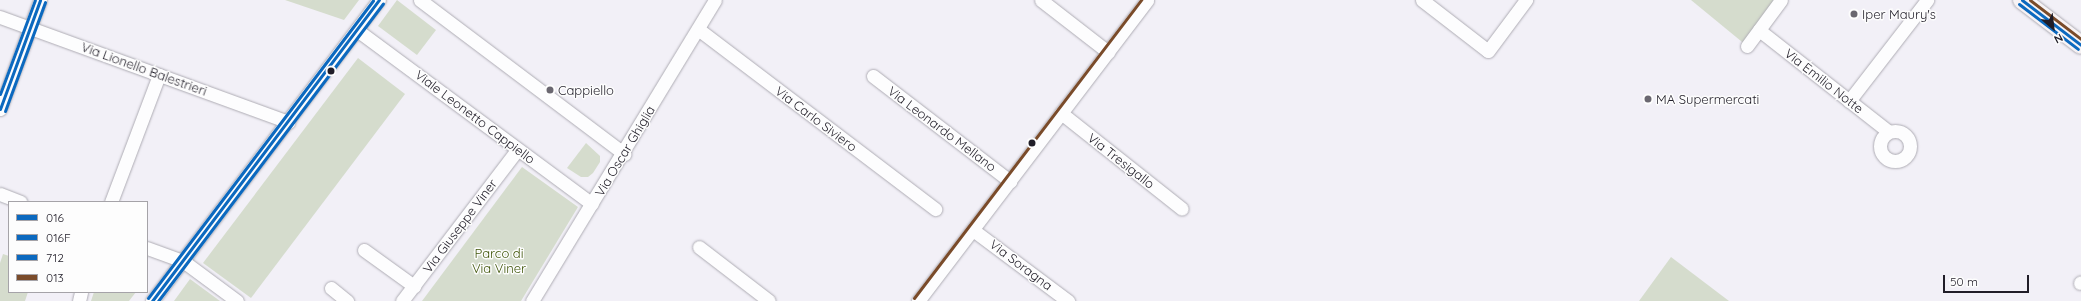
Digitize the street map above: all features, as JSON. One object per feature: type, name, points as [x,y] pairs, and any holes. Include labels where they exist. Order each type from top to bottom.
[{"type":"street","points":[[0,109],[40,0]]},
{"type":"street","points":[[152,301],[379,0]]},
{"type":"street","points":[[420,0],[624,154]]},
{"type":"street","name":"Via Oscar Ghiglia","points":[[532,301],[624,154],[715,0]]},
{"type":"street","points":[[1041,0],[1108,52]]},
{"type":"street","points":[[918,301],[1147,0]]},
{"type":"street","points":[[1422,0],[1488,51],[1526,0]]},
{"type":"street","points":[[1748,46],[1781,0]]},
{"type":"street","points":[[1849,101],[1927,0]]},
{"type":"street","points":[[2024,1],[2081,45]]},
{"type":"street","name":"Via Lionello Balestrieri","points":[[0,17],[288,122]]},
{"type":"street","name":"Via Carlo Siviero","points":[[698,29],[935,209]]},
{"type":"street","name":"Viale Leonetto Cappiello","points":[[357,30],[592,204]]},
{"type":"street","name":"Via Emilio Notte","points":[[1760,30],[1889,132]]},
{"type":"street","points":[[111,201],[159,75]]},
{"type":"street","name":"Via Leonardo Mellano","points":[[873,76],[1010,181]]},
{"type":"street","name":"Via Tresigallo","points":[[1061,114],[1182,209]]},
{"type":"street","name":"Via Giuseppe Viner","points":[[402,301],[518,150]]},
{"type":"street","points":[[0,194],[18,201]]},
{"type":"street","name":"Via Soragna","points":[[973,230],[1068,301]]},
{"type":"street","points":[[699,247],[769,301]]},
{"type":"street","points":[[148,248],[183,261],[237,301]]},
{"type":"street","points":[[364,250],[414,286]]},
{"type":"street","points":[[331,288],[347,301]]},
{"type":"green space","points":[[285,0],[359,0],[344,20]]},
{"type":"green space","points":[[397,0],[436,30],[417,55],[378,26]]},
{"type":"green space","points":[[1691,0],[1781,0],[1747,46]]},
{"type":"green space","points":[[358,58],[405,94],[251,298],[203,263]]},
{"type":"green space","points":[[586,143],[600,156],[600,162],[593,173],[588,177],[581,177],[567,168]]},
{"type":"green space","name":"Parco di Via Viner","points":[[522,167],[578,207],[521,301],[422,301]]},
{"type":"green space","points":[[3,254],[8,256],[8,293],[28,293],[25,301],[0,301],[0,263]]},
{"type":"green space","points":[[1671,257],[1729,301],[1639,301]]},
{"type":"green space","points":[[190,279],[220,301],[174,301]]},
{"type":"green space","points":[[94,293],[135,293],[129,301],[91,301]]},
{"type":"transit line","name":"712","points":[[0,94],[35,0]]},
{"type":"transit line","name":"016","points":[[0,109],[40,0]]},
{"type":"transit line","name":"712","points":[[148,298],[373,0]]},
{"type":"transit line","name":"016","points":[[152,301],[379,0]]},
{"type":"transit line","name":"013","points":[[914,298],[1141,0]]},
{"type":"transit line","name":"016","points":[[2022,0],[2081,45]]},
{"type":"transit line","name":"013","points":[[2030,0],[2081,39]]},
{"type":"transit line","name":"016F","points":[[5,111],[45,2]]},
{"type":"transit line","name":"016F","points":[[158,301],[383,3]]},
{"type":"transit line","name":"016F","points":[[2019,4],[2078,49]]},
{"type":"place","name":"Iper Maury's","points":[[1854,14]]},
{"type":"place","name":"Cappiello","points":[[550,90]]},
{"type":"place","name":"MA Supermercati","points":[[1648,99]]}]
